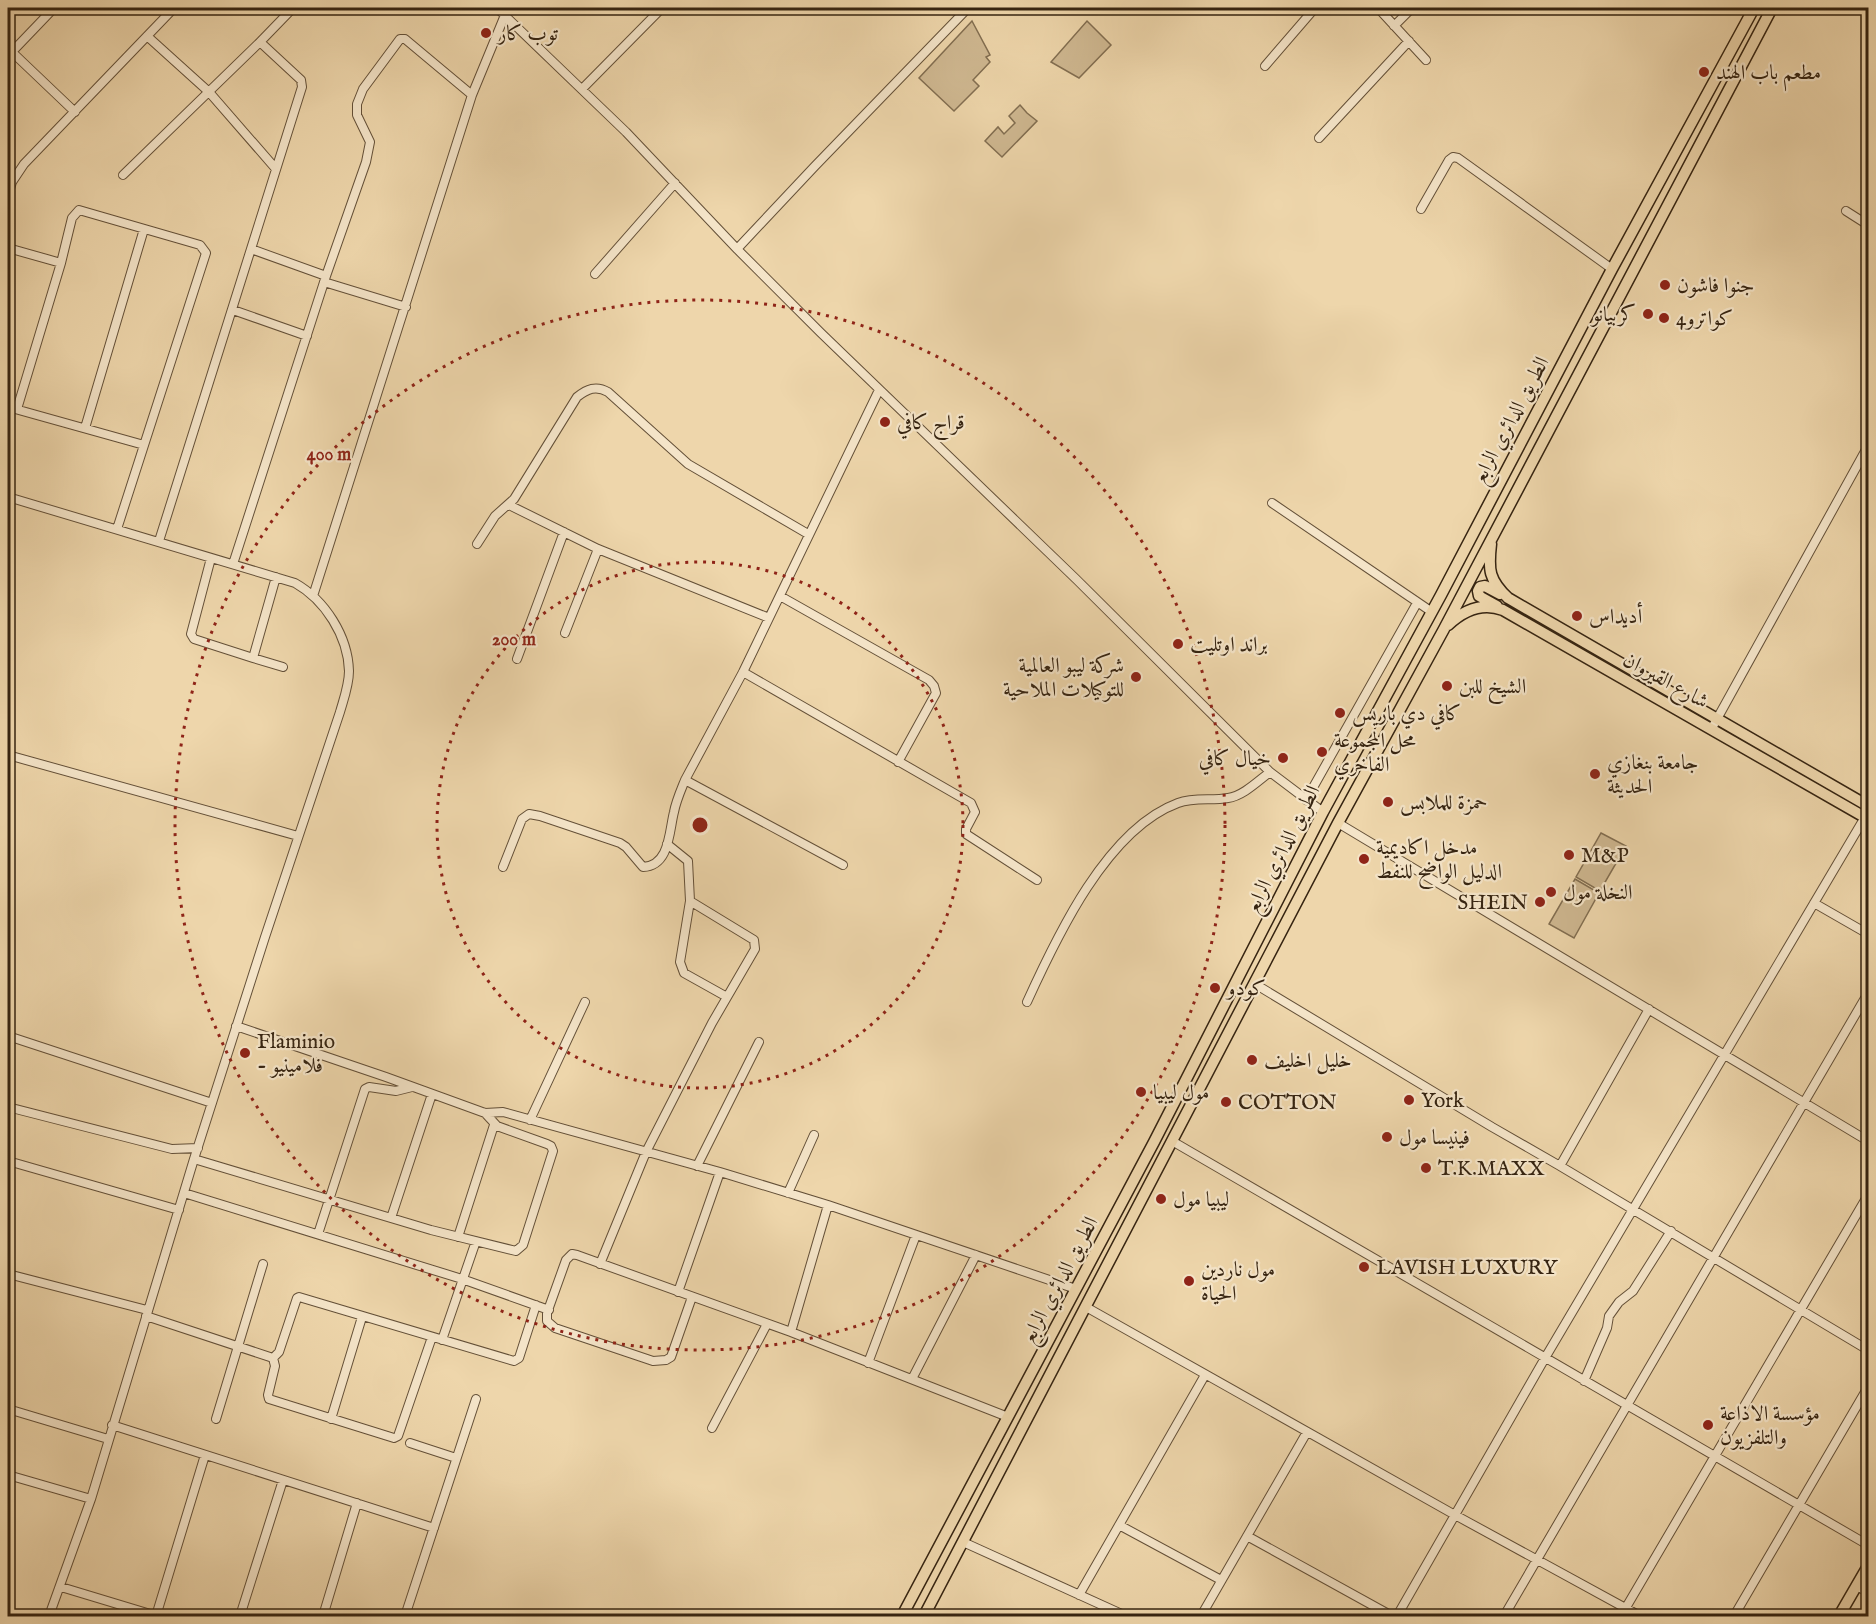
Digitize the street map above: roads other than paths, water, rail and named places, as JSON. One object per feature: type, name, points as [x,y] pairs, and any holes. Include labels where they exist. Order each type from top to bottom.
[{"type":"main road","name":"الطريق الدائري الرابع","points":[[902,1617],[1154,1142],[1323,812],[1432,612],[1612,269],[1754,8]]},
{"type":"main road","name":"الطريق الدائري الرابع","points":[[924,1617],[1338,823],[1444,629],[1772,8]]},
{"type":"main road","name":"شارع القيروان","points":[[1492,536],[1490,574],[1508,598]]},
{"type":"main road","name":"شارع القيروان","points":[[1714,723],[1499,608],[1479,596],[1480,587],[1485,586],[1508,598],[1867,814]]},
{"type":"main road","points":[[1444,629],[1461,614],[1471,609],[1490,606],[1499,608]]},
{"type":"main road","points":[[1043,1353],[1058,1360]]},
{"type":"main road","points":[[1839,1617],[1869,1566]]},
{"type":"street","points":[[54,8],[10,54],[75,112]]},
{"type":"street","points":[[8,190],[24,164],[174,8]]},
{"type":"street","points":[[123,175],[293,8]]},
{"type":"street","points":[[497,8],[582,89],[737,249],[879,390],[1076,579],[1270,772],[1323,812]]},
{"type":"street","points":[[582,89],[662,8]]},
{"type":"street","points":[[737,249],[968,8]]},
{"type":"street","points":[[1264,66],[1315,8]]},
{"type":"street","points":[[1378,8],[1426,60]]},
{"type":"street","points":[[1394,26],[1412,8]]},
{"type":"street","points":[[313,596],[472,95],[505,15]]},
{"type":"street","points":[[147,36],[209,92],[276,169]]},
{"type":"street","points":[[233,564],[325,279],[366,162],[370,142],[357,115],[357,104],[363,89],[400,39],[405,39],[472,95]]},
{"type":"street","points":[[1319,138],[1408,41]]},
{"type":"street","points":[[159,541],[302,87],[301,80],[260,42]]},
{"type":"street","points":[[1421,209],[1449,160],[1453,157],[1458,158],[1612,269]]},
{"type":"street","points":[[595,274],[675,183]]},
{"type":"street","points":[[17,409],[61,263],[72,218],[79,210],[200,245],[206,253],[117,529]]},
{"type":"street","points":[[1846,212],[1869,225]]},
{"type":"street","points":[[85,428],[144,228]]},
{"type":"street","points":[[8,248],[61,263]]},
{"type":"street","points":[[251,249],[325,279],[406,307]]},
{"type":"street","points":[[232,310],[307,336]]},
{"type":"street","points":[[477,544],[495,516],[509,505],[577,397],[591,388],[600,388],[612,396],[688,464],[808,534]]},
{"type":"street","points":[[502,867],[522,819],[529,814],[620,843],[644,867],[658,861],[667,844],[673,813],[685,780],[743,672],[879,390]]},
{"type":"street","points":[[8,406],[144,445]]},
{"type":"street","points":[[1714,723],[1869,446]]},
{"type":"street","points":[[8,497],[295,583],[313,596],[340,632],[347,654],[348,681],[340,712],[194,1159],[91,1499],[49,1617]]},
{"type":"street","points":[[1272,503],[1432,612]]},
{"type":"street","points":[[509,505],[598,549],[769,618]]},
{"type":"street","points":[[517,659],[564,532]]},
{"type":"street","points":[[566,633],[598,549]]},
{"type":"street","points":[[211,558],[191,634],[194,639],[283,667]]},
{"type":"street","points":[[254,658],[276,577]]},
{"type":"street","points":[[780,596],[929,680],[934,686],[936,693],[898,762]]},
{"type":"street","points":[[1306,800],[1417,603]]},
{"type":"street","points":[[743,672],[971,803],[975,812],[966,834],[1037,880]]},
{"type":"street","points":[[8,755],[298,836]]},
{"type":"street","points":[[1027,1002],[1076,907],[1097,873],[1121,843],[1161,812],[1180,802],[1234,797],[1270,772]]},
{"type":"street","points":[[685,780],[843,865]]},
{"type":"street","points":[[1397,1617],[1545,1358],[1867,814]]},
{"type":"street","points":[[1338,823],[1869,1141]]},
{"type":"street","points":[[667,844],[688,861],[690,901],[681,968],[684,973],[727,997]]},
{"type":"street","points":[[600,1264],[646,1152],[712,1023],[755,951],[755,942],[690,901]]},
{"type":"street","points":[[1814,903],[1869,934]]},
{"type":"street","points":[[1256,984],[1869,1350]]},
{"type":"street","points":[[1504,1617],[1869,993]]},
{"type":"street","points":[[530,1120],[585,1002]]},
{"type":"street","points":[[1560,1166],[1649,1009]]},
{"type":"street","points":[[236,1026],[485,1113],[503,1112],[720,1172],[828,1205],[1076,1289]]},
{"type":"street","points":[[8,1036],[212,1103]]},
{"type":"street","points":[[697,1166],[759,1042]]},
{"type":"street","points":[[318,1234],[365,1089],[369,1087],[396,1091],[412,1087]]},
{"type":"street","points":[[391,1218],[432,1094]]},
{"type":"street","points":[[8,1107],[172,1149],[198,1148]]},
{"type":"street","points":[[194,1159],[391,1218],[516,1251],[523,1245],[553,1151],[547,1144],[494,1125],[485,1113]]},
{"type":"street","points":[[458,1237],[494,1125]]},
{"type":"street","points":[[788,1193],[814,1135]]},
{"type":"street","points":[[1172,1141],[1869,1545]]},
{"type":"street","points":[[8,1161],[179,1210]]},
{"type":"street","points":[[678,1292],[720,1172]]},
{"type":"street","points":[[184,1194],[462,1279],[549,1310]]},
{"type":"street","points":[[1623,1612],[1800,1308],[1869,1195]]},
{"type":"street","points":[[791,1332],[828,1205]]},
{"type":"street","points":[[1584,1381],[1610,1317],[1619,1302],[1632,1291],[1671,1231]]},
{"type":"street","points":[[868,1363],[916,1235]]},
{"type":"street","points":[[442,1340],[476,1241]]},
{"type":"street","points":[[692,1297],[671,1357],[662,1361],[555,1328],[547,1321],[566,1260],[570,1255],[577,1255],[791,1332],[1008,1417]]},
{"type":"street","points":[[912,1379],[976,1255]]},
{"type":"street","points":[[216,1419],[263,1264]]},
{"type":"street","points":[[8,1274],[146,1313],[273,1358]]},
{"type":"street","points":[[273,1358],[279,1352],[297,1298],[302,1297],[504,1359],[517,1360],[536,1305]]},
{"type":"street","points":[[1086,1307],[1538,1560],[1623,1612],[1640,1617]]},
{"type":"street","points":[[331,1419],[362,1317]]},
{"type":"street","points":[[712,1428],[767,1324]]},
{"type":"street","points":[[273,1358],[275,1366],[269,1399],[396,1438],[432,1337]]},
{"type":"street","points":[[1078,1595],[1205,1375]]},
{"type":"street","points":[[1734,1617],[1869,1387]]},
{"type":"street","points":[[405,1617],[476,1399]]},
{"type":"street","points":[[8,1409],[108,1439]]},
{"type":"street","points":[[112,1425],[434,1528]]},
{"type":"street","points":[[1201,1617],[1307,1432]]},
{"type":"street","points":[[410,1443],[456,1458]]},
{"type":"street","points":[[61,1587],[156,1616],[205,1455]]},
{"type":"street","points":[[8,1475],[91,1499]]},
{"type":"street","points":[[240,1617],[283,1480]]},
{"type":"street","points":[[323,1617],[357,1503]]},
{"type":"street","points":[[1119,1525],[1221,1580]]},
{"type":"street","points":[[1247,1536],[1392,1617]]},
{"type":"street","points":[[963,1542],[1126,1617]]},
{"type":"street","points":[[1856,1586],[1869,1592]]},
{"type":"place","name":"توب كار","points":[[486,33]]},
{"type":"place","name":"مطعم باب الهند","points":[[1704,72]]},
{"type":"place","name":"جنوا فاشون","points":[[1665,285]]},
{"type":"place","name":"كربيانو","points":[[1648,314]]},
{"type":"place","name":"كواترو4","points":[[1664,318]]},
{"type":"place","name":"قراج كافي","points":[[885,422]]},
{"type":"place","name":"أديداس","points":[[1577,616]]},
{"type":"place","name":"براند اوتليت","points":[[1178,644]]},
{"type":"place","name":"شركة ليبو العالمية للتوكيلات الملاحية","points":[[1136,677]]},
{"type":"place","name":"الشيخ للبن","points":[[1447,686]]},
{"type":"place","name":"كافي دي باريس","points":[[1340,713]]},
{"type":"place","name":"محل المجموعة الفاخري","points":[[1322,752]]},
{"type":"place","name":"خيال كافي","points":[[1283,758]]},
{"type":"place","name":"جامعة بنغازي الحديثة","points":[[1595,774]]},
{"type":"place","name":"حمزة للملابس","points":[[1388,802]]},
{"type":"place","name":"M&P","points":[[1569,855]]},
{"type":"place","name":"مدخل اكاديمية الدليل الواضح للنفط","points":[[1364,859]]},
{"type":"place","name":"النخلة مول","points":[[1551,892]]},
{"type":"place","name":"SHEIN","points":[[1540,902]]},
{"type":"place","name":"كودو","points":[[1215,988]]},
{"type":"place","name":"Flaminio - فلامينيو","points":[[245,1053]]},
{"type":"place","name":"خليل اخليف","points":[[1252,1060]]},
{"type":"place","name":"مول ليبيا","points":[[1141,1092]]},
{"type":"place","name":"York","points":[[1409,1100]]},
{"type":"place","name":"COTTON","points":[[1226,1102]]},
{"type":"place","name":"فينيسا مول","points":[[1387,1137]]},
{"type":"place","name":"T.K.MAXX","points":[[1426,1168]]},
{"type":"place","name":"ليبيا مول","points":[[1161,1199]]},
{"type":"place","name":"LAVISH LUXURY","points":[[1364,1267]]},
{"type":"place","name":"مول ناردين الحياة","points":[[1189,1281]]},
{"type":"place","name":"مؤسسة الاذاعة والتلفزيون","points":[[1708,1425]]}]
